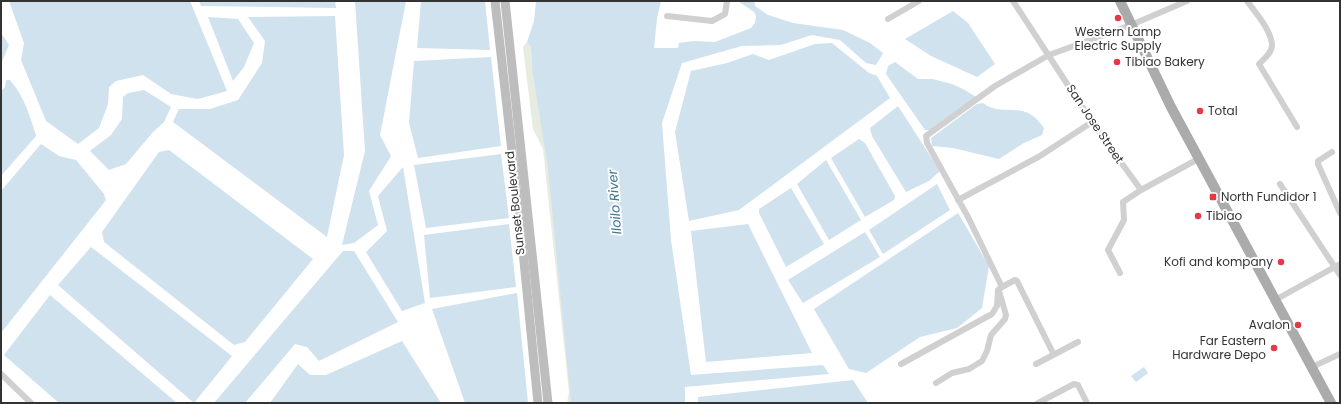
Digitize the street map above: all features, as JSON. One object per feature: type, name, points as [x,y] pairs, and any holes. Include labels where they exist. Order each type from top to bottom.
[{"type":"main road","name":"Sunset Boulevard","points":[[496,1],[548,403]]},
{"type":"main road","name":"Sunset Boulevard","points":[[505,1],[527,247],[538,403]]},
{"type":"main road","points":[[1120,1],[1171,108],[1200,158],[1331,403]]},
{"type":"street","points":[[667,16],[712,21],[725,14],[727,1]]},
{"type":"street","points":[[888,19],[919,1]]},
{"type":"street","name":"San Jose Street","points":[[1013,1],[1050,55],[1092,122],[1141,190]]},
{"type":"street","points":[[936,383],[952,373],[969,369],[982,361],[987,351],[991,335],[1005,319],[1006,315],[1000,288],[958,200],[926,143],[926,136],[995,86],[1050,55],[1131,25],[1187,1]]},
{"type":"street","points":[[1247,1],[1264,24],[1272,46],[1260,64],[1297,127]]},
{"type":"street","points":[[958,200],[1040,156],[1092,122]]},
{"type":"street","points":[[1332,152],[1318,161],[1318,164],[1340,213]]},
{"type":"street","points":[[1120,273],[1108,250],[1124,220],[1123,202],[1141,190],[1200,158]]},
{"type":"street","points":[[1280,184],[1338,265],[1340,275]]},
{"type":"street","points":[[1275,300],[1338,265]]},
{"type":"street","points":[[1000,288],[1015,280],[1017,281],[1053,353]]},
{"type":"street","points":[[902,364],[992,314],[997,306],[1000,288]]},
{"type":"street","points":[[1036,364],[1053,353],[1078,342]]},
{"type":"street","points":[[1312,368],[1340,354]]},
{"type":"street","points":[[1,374],[30,403]]},
{"type":"street","points":[[1038,403],[1074,384],[1078,385],[1088,403]]},
{"type":"shaded area","points":[[527,42],[531,47],[532,68],[541,85],[573,403],[567,403],[569,392],[543,149],[533,129],[523,47]]},
{"type":"water","points":[[9,1],[190,1],[227,91],[198,99],[171,94],[143,75],[116,81],[109,87],[108,104],[99,128],[78,144],[46,121],[21,60],[24,43]]},
{"type":"water","points":[[199,1],[335,1],[336,8],[201,6]]},
{"type":"water","points":[[355,1],[406,1],[380,135],[391,156],[369,191],[378,225],[354,243],[342,245],[365,151]]},
{"type":"water","points":[[421,1],[485,1],[490,50],[417,48]]},
{"type":"water","name":"Iloilo River","points":[[536,1],[661,1],[657,18],[654,48],[678,48],[679,43],[694,41],[715,42],[751,28],[755,23],[756,16],[754,12],[738,1],[754,1],[755,6],[768,15],[793,23],[843,30],[870,43],[883,53],[876,65],[866,63],[840,40],[812,35],[781,45],[742,46],[682,63],[662,123],[671,240],[691,375],[823,365],[829,374],[685,387],[685,403],[571,403],[548,168],[532,68],[531,47],[527,42],[534,21]]},
{"type":"water","points":[[953,11],[968,23],[995,64],[977,77],[931,56],[905,39]]},
{"type":"water","points":[[335,16],[344,155],[327,237],[173,122],[179,109],[210,109],[238,100],[262,63],[265,41],[248,17]]},
{"type":"water","points":[[208,17],[238,19],[254,43],[244,67],[233,81]]},
{"type":"water","points":[[1,33],[9,45],[1,64]]},
{"type":"water","points":[[832,43],[869,73],[877,76],[890,98],[739,210],[689,221],[675,132],[691,71],[727,63],[753,54],[769,60],[815,44]]},
{"type":"water","points":[[491,57],[501,146],[418,158],[409,123],[414,61]]},
{"type":"water","points":[[895,62],[918,79],[932,79],[952,84],[976,97],[931,130],[925,130],[886,74],[888,66]]},
{"type":"water","points":[[6,80],[10,80],[23,99],[36,136],[1,176],[1,91],[5,87]]},
{"type":"water","points":[[144,90],[171,107],[164,122],[153,132],[126,164],[109,170],[90,151],[111,135],[122,119],[123,97],[128,93]]},
{"type":"water","points":[[983,103],[998,109],[1028,113],[1044,128],[1042,135],[1024,143],[999,159],[953,148],[932,146],[931,138],[977,104]]},
{"type":"water","points":[[898,106],[940,171],[929,181],[906,192],[872,136],[870,128]]},
{"type":"water","points":[[859,139],[865,143],[895,196],[894,200],[865,217],[831,158]]},
{"type":"water","points":[[41,144],[59,156],[76,160],[104,194],[106,200],[1,333],[1,191]]},
{"type":"water","points":[[169,150],[313,259],[245,342],[234,345],[104,242],[102,232],[159,152]]},
{"type":"water","points":[[501,154],[509,218],[426,228],[414,165]]},
{"type":"water","points":[[826,160],[861,220],[829,240],[797,184]]},
{"type":"water","points":[[403,167],[425,303],[402,311],[366,252],[387,231],[378,196]]},
{"type":"water","points":[[937,184],[950,210],[883,254],[869,230]]},
{"type":"water","points":[[791,188],[824,244],[786,267],[759,213],[759,209]]},
{"type":"water","points":[[958,213],[989,266],[982,308],[957,328],[920,337],[866,373],[849,369],[814,309]]},
{"type":"water","points":[[509,224],[516,287],[430,298],[424,235]]},
{"type":"water","points":[[748,224],[812,353],[706,362],[691,231]]},
{"type":"water","points":[[865,232],[880,257],[803,303],[788,280]]},
{"type":"water","points":[[91,247],[232,356],[194,403],[58,285]]},
{"type":"water","points":[[343,251],[354,251],[398,322],[319,361],[307,347],[295,344],[245,403],[214,403]]},
{"type":"water","points":[[517,293],[528,403],[465,403],[432,309]]},
{"type":"water","points":[[50,295],[177,403],[59,403],[4,355]]},
{"type":"water","points":[[402,341],[441,403],[270,403],[298,364],[310,375],[326,375]]},
{"type":"water","points":[[1144,367],[1148,373],[1136,382],[1131,376]]},
{"type":"water","points":[[853,380],[868,403],[698,403],[698,397]]},
{"type":"place","name":"Western Lamp Electric Supply","points":[[1118,18]]},
{"type":"place","name":"Tibiao Bakery","points":[[1117,62]]},
{"type":"place","name":"Total","points":[[1200,111]]},
{"type":"place","name":"North Fundidor 1","points":[[1213,197]]},
{"type":"place","name":"Tibiao","points":[[1198,216]]},
{"type":"place","name":"Kofi and kompany","points":[[1281,262]]},
{"type":"place","name":"Avalon","points":[[1298,325]]},
{"type":"place","name":"Far Eastern Hardware Depo","points":[[1274,348]]}]
